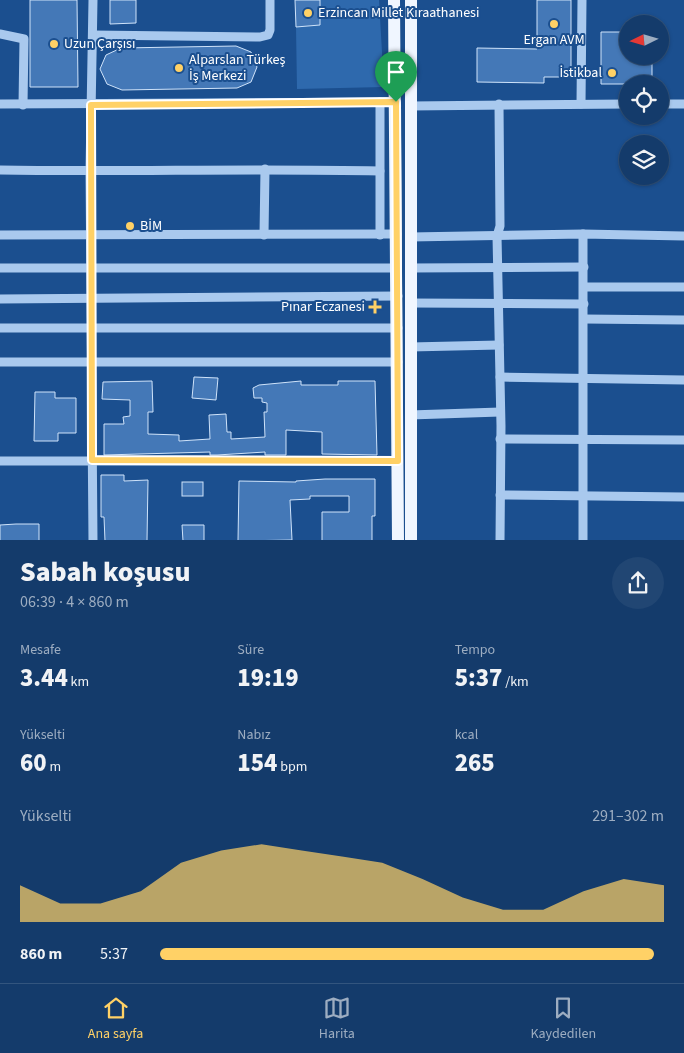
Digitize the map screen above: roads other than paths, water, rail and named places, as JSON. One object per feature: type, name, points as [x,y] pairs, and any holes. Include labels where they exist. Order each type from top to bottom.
[{"type":"main road","points":[[394,0],[397,234],[410,303],[411,540]]},
{"type":"main road","points":[[398,540],[398,296],[410,238],[411,0]]},
{"type":"street","points":[[93,0],[90,172],[93,540]]},
{"type":"street","points":[[93,35],[260,37],[268,35],[270,30],[270,0]]},
{"type":"street","points":[[581,104],[582,0]]},
{"type":"street","points":[[0,34],[24,39],[23,104]]},
{"type":"street","points":[[380,102],[380,234]]},
{"type":"street","points":[[0,104],[396,102]]},
{"type":"street","points":[[499,104],[500,226],[497,236],[500,377],[500,540]]},
{"type":"street","points":[[410,106],[619,104]]},
{"type":"street","points":[[669,104],[684,104]]},
{"type":"street","points":[[0,170],[90,172],[265,168],[380,170]]},
{"type":"street","points":[[264,235],[265,168]]},
{"type":"street","points":[[0,235],[397,234]]},
{"type":"street","points":[[583,234],[583,540]]},
{"type":"street","points":[[410,238],[583,234],[684,236]]},
{"type":"street","points":[[0,268],[584,267]]},
{"type":"street","points":[[584,287],[684,287]]},
{"type":"street","points":[[0,299],[398,296]]},
{"type":"street","points":[[410,303],[584,304]]},
{"type":"street","points":[[584,319],[684,320]]},
{"type":"street","points":[[0,328],[398,328]]},
{"type":"street","points":[[410,347],[499,345]]},
{"type":"street","points":[[0,362],[398,362]]},
{"type":"street","points":[[500,377],[684,380]]},
{"type":"street","points":[[410,415],[500,412]]},
{"type":"street","points":[[500,439],[684,440]]},
{"type":"street","points":[[0,461],[398,461]]},
{"type":"street","points":[[500,495],[584,498],[684,498]]},
{"type":"place","name":"Erzincan Millet Kıraathanesi","points":[[308,13]]},
{"type":"place","name":"Ergan AVM","points":[[554,24]]},
{"type":"place","name":"Uzun Çarşısı","points":[[54,44]]},
{"type":"place","name":"Alparslan Türkeş İş Merkezi","points":[[179,68]]},
{"type":"place","name":"İstikbal","points":[[612,73]]},
{"type":"place","name":"BİM","points":[[130,226]]},
{"type":"place","name":"Pınar Eczanesi","points":[[375,307]]}]
